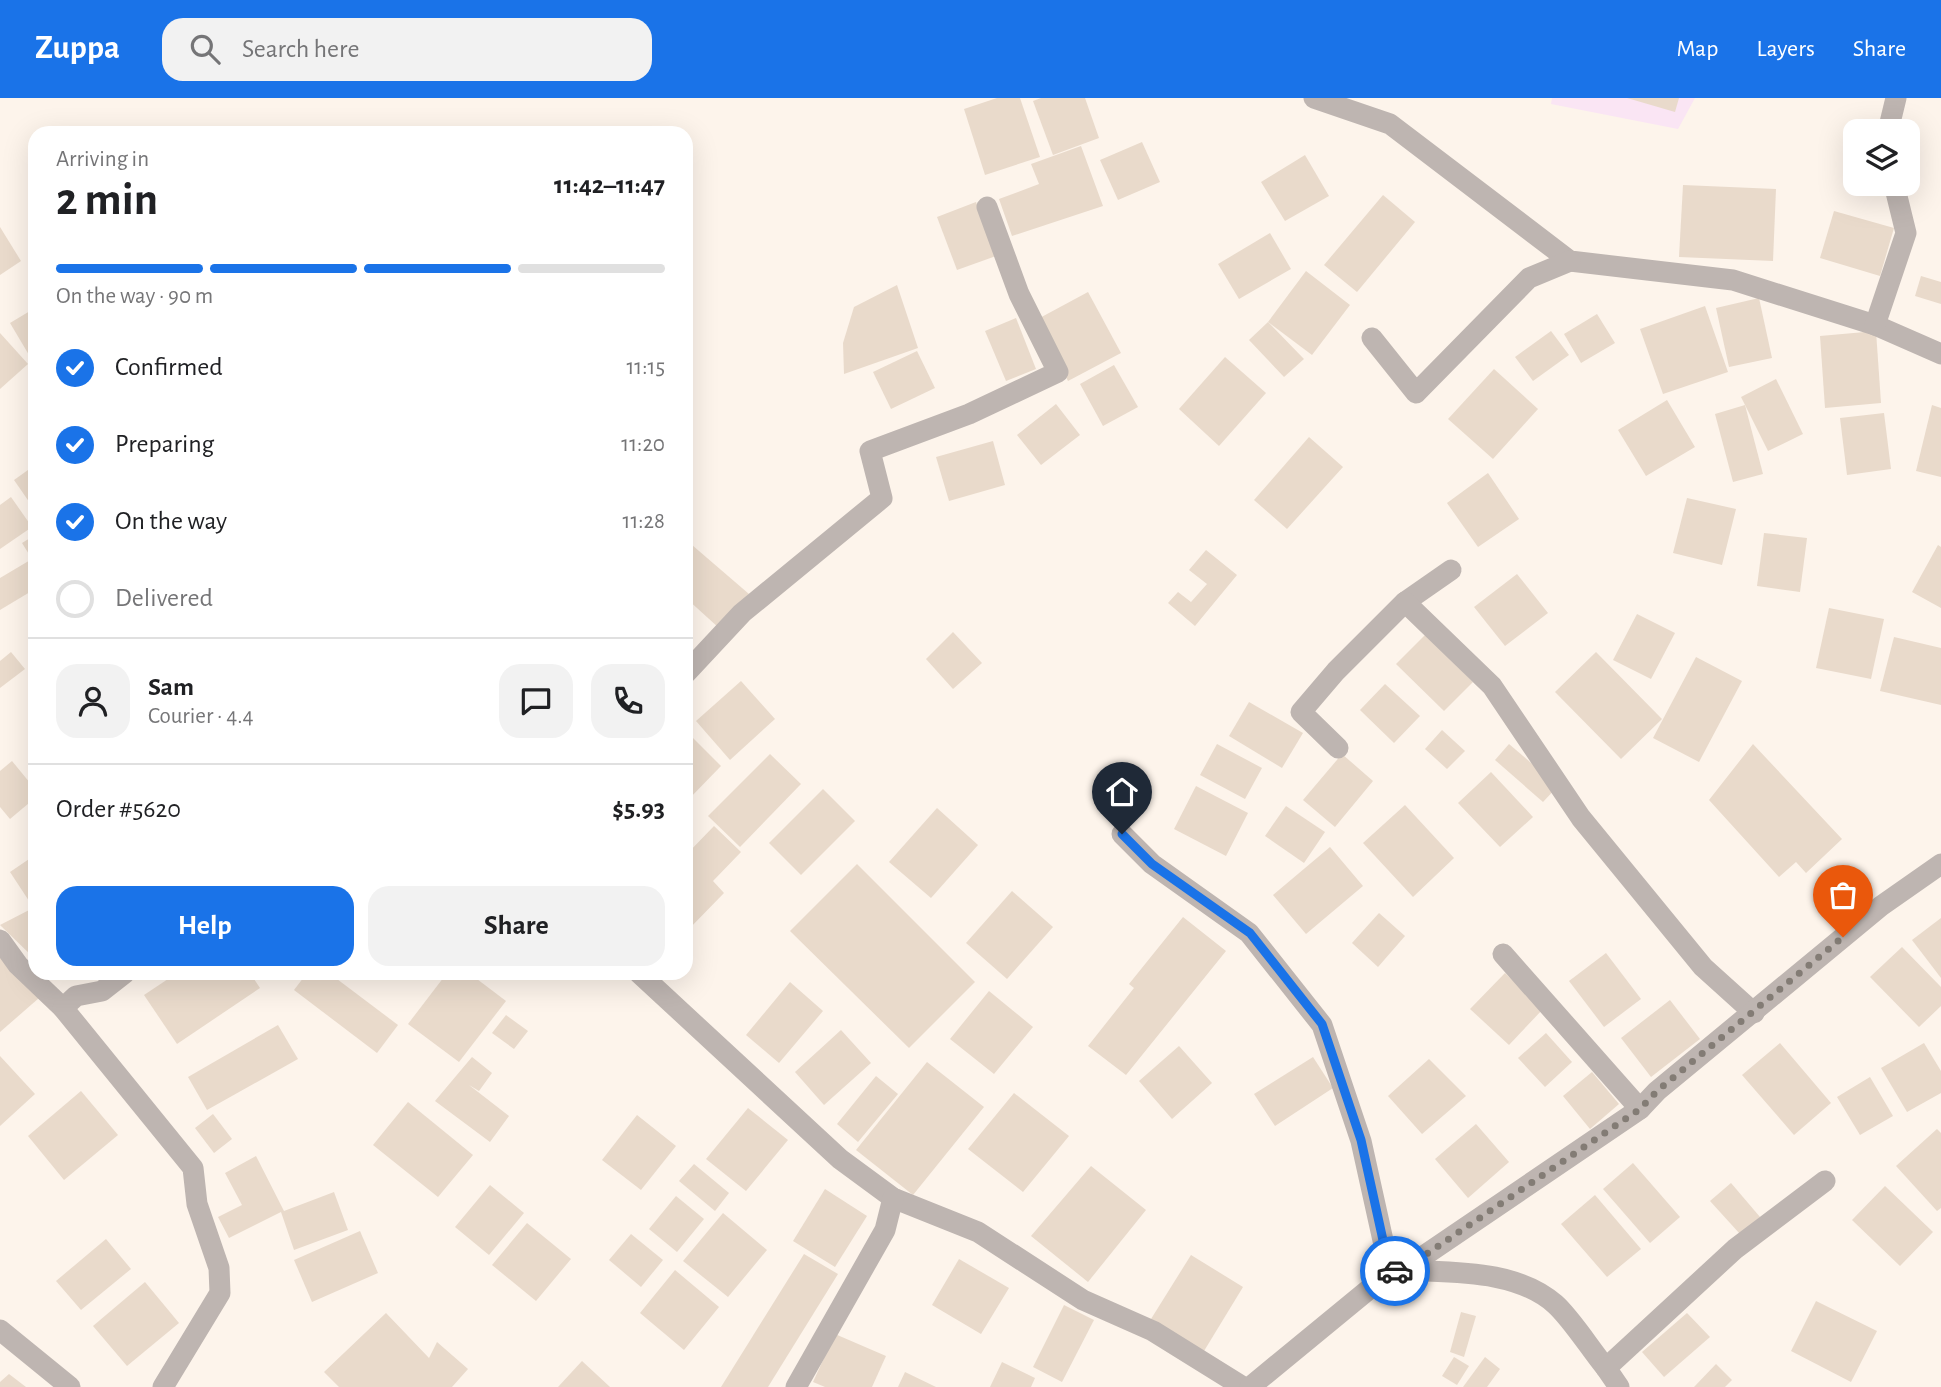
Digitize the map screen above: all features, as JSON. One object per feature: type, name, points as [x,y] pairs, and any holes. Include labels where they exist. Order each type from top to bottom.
[{"type":"street","points":[[1314,98],[1390,124],[1570,261]]},
{"type":"street","points":[[1891,119],[1896,98]]},
{"type":"street","points":[[1875,325],[1906,233],[1897,196]]},
{"type":"street","points":[[693,666],[742,613],[882,498],[870,451],[969,414],[1058,372],[1019,294],[987,207]]},
{"type":"street","points":[[1372,338],[1416,393],[1529,278],[1570,261],[1733,280],[1875,325],[1941,354]]},
{"type":"street","points":[[1338,748],[1301,712],[1336,671],[1405,602],[1451,570]]},
{"type":"street","points":[[1405,602],[1492,686],[1581,818],[1703,967],[1754,1013]]},
{"type":"street","points":[[1122,834],[1152,864],[1250,933],[1322,1024],[1361,1140],[1396,1271]]},
{"type":"street","points":[[1250,1387],[1396,1271],[1640,1109],[1657,1091],[1881,906],[1941,864]]},
{"type":"street","points":[[0,940],[28,974]]},
{"type":"street","points":[[1503,954],[1640,1109]]},
{"type":"street","points":[[34,980],[63,1008],[193,1168],[197,1204],[219,1268],[220,1293],[163,1387]]},
{"type":"street","points":[[63,1008],[76,996],[102,991],[116,980]]},
{"type":"street","points":[[647,980],[840,1159],[893,1198],[978,1232],[1083,1300],[1153,1331],[1243,1387]]},
{"type":"street","points":[[1606,1368],[1735,1249],[1825,1181]]},
{"type":"street","points":[[796,1387],[885,1230],[893,1198]]},
{"type":"street","points":[[1396,1271],[1491,1276],[1530,1289],[1555,1304],[1619,1387]]},
{"type":"street","points":[[0,1330],[70,1387]]},
{"type":"shaded area","points":[[1552,98],[1695,98],[1678,129],[1551,104]]},
{"type":"building","points":[[997,98],[1020,98],[1040,157],[985,175],[964,109]]},
{"type":"building","points":[[1041,98],[1085,98],[1099,138],[1053,155],[1033,101]]},
{"type":"building","points":[[1627,98],[1679,98],[1675,112]]},
{"type":"building","points":[[1142,142],[1160,182],[1118,200],[1100,160]]},
{"type":"building","points":[[1081,146],[1103,206],[1012,236],[999,199],[1039,184],[1031,164]]},
{"type":"building","points":[[1305,155],[1329,196],[1285,221],[1261,182]]},
{"type":"building","points":[[1683,185],[1776,189],[1773,261],[1679,257]]},
{"type":"building","points":[[1383,195],[1415,222],[1357,292],[1324,265]]},
{"type":"building","points":[[976,202],[996,256],[957,270],[937,217]]},
{"type":"building","points":[[1834,211],[1894,228],[1880,276],[1820,258]]},
{"type":"building","points":[[0,227],[21,261],[0,275]]},
{"type":"building","points":[[1270,233],[1291,269],[1239,299],[1218,264]]},
{"type":"building","points":[[1306,271],[1350,305],[1312,355],[1268,322]]},
{"type":"building","points":[[1921,276],[1941,282],[1941,304],[1915,296]]},
{"type":"building","points":[[897,285],[918,348],[844,374],[843,343],[854,307]]},
{"type":"building","points":[[1088,292],[1121,353],[1068,381],[1036,320]]},
{"type":"building","points":[[1759,298],[1772,358],[1729,367],[1716,308]]},
{"type":"building","points":[[1705,306],[1728,372],[1663,394],[1640,329]]},
{"type":"building","points":[[28,312],[28,353],[10,323]]},
{"type":"building","points":[[1597,314],[1615,343],[1581,363],[1564,334]]},
{"type":"building","points":[[1016,318],[1036,369],[1006,381],[985,331]]},
{"type":"building","points":[[1268,322],[1304,359],[1284,377],[1249,340]]},
{"type":"building","points":[[1551,331],[1569,355],[1533,381],[1515,357]]},
{"type":"building","points":[[1876,331],[1881,403],[1825,408],[1820,336]]},
{"type":"building","points":[[0,333],[28,364],[0,389]]},
{"type":"building","points":[[917,351],[935,388],[891,409],[873,372]]},
{"type":"building","points":[[1225,357],[1266,393],[1219,446],[1179,409]]},
{"type":"building","points":[[1114,365],[1138,407],[1103,426],[1080,384]]},
{"type":"building","points":[[1494,369],[1538,409],[1493,459],[1448,419]]},
{"type":"building","points":[[1776,379],[1803,434],[1768,451],[1741,397]]},
{"type":"building","points":[[1667,400],[1695,447],[1646,476],[1618,430]]},
{"type":"building","points":[[1056,404],[1080,435],[1041,465],[1017,435]]},
{"type":"building","points":[[1745,405],[1763,474],[1733,482],[1715,414]]},
{"type":"building","points":[[1932,405],[1941,408],[1941,477],[1916,471]]},
{"type":"building","points":[[1884,413],[1891,469],[1847,475],[1840,418]]},
{"type":"building","points":[[1309,437],[1343,467],[1287,529],[1254,500]]},
{"type":"building","points":[[993,441],[1005,485],[949,501],[936,457]]},
{"type":"building","points":[[28,470],[28,500],[14,480]]},
{"type":"building","points":[[1488,473],[1519,519],[1478,547],[1447,503]]},
{"type":"building","points":[[11,497],[28,521],[28,530],[0,549],[0,505]]},
{"type":"building","points":[[1687,498],[1736,509],[1722,565],[1673,553]]},
{"type":"building","points":[[1764,533],[1807,538],[1800,592],[1757,586]]},
{"type":"building","points":[[28,539],[28,553],[22,543]]},
{"type":"building","points":[[1938,545],[1941,547],[1941,608],[1912,592]]},
{"type":"building","points":[[693,546],[749,594],[719,628],[693,604]]},
{"type":"building","points":[[1206,550],[1237,575],[1195,626],[1168,603],[1178,592],[1191,602],[1207,584],[1189,570]]},
{"type":"building","points":[[28,561],[28,593],[0,610],[0,578]]},
{"type":"building","points":[[1517,574],[1548,613],[1505,646],[1474,607]]},
{"type":"building","points":[[1829,608],[1884,619],[1871,679],[1816,668]]},
{"type":"building","points":[[1637,614],[1675,633],[1651,679],[1613,660]]},
{"type":"building","points":[[953,632],[982,663],[953,689],[926,659]]},
{"type":"building","points":[[1425,635],[1473,682],[1444,711],[1396,664]]},
{"type":"building","points":[[1894,637],[1941,648],[1941,705],[1880,691]]},
{"type":"building","points":[[11,652],[25,669],[0,688],[0,661]]},
{"type":"building","points":[[1596,652],[1662,719],[1621,759],[1555,692]]},
{"type":"building","points":[[1696,657],[1742,681],[1699,762],[1653,738]]},
{"type":"building","points":[[741,681],[775,719],[730,760],[696,721]]},
{"type":"building","points":[[1385,684],[1420,716],[1394,743],[1360,710]]},
{"type":"building","points":[[1249,702],[1303,733],[1282,768],[1229,736]]},
{"type":"building","points":[[1442,730],[1465,751],[1447,769],[1425,749]]},
{"type":"building","points":[[693,738],[721,766],[693,795]]},
{"type":"building","points":[[1217,744],[1262,768],[1245,799],[1200,775]]},
{"type":"building","points":[[1509,744],[1558,786],[1543,802],[1495,760]]},
{"type":"building","points":[[1753,744],[1842,839],[1806,873],[1796,862],[1779,877],[1709,800]]},
{"type":"building","points":[[770,754],[801,784],[740,847],[708,816]]},
{"type":"building","points":[[1342,754],[1373,781],[1335,827],[1303,800]]},
{"type":"building","points":[[12,761],[28,780],[28,804],[10,819],[0,807],[0,771]]},
{"type":"building","points":[[1491,772],[1533,817],[1500,847],[1458,803]]},
{"type":"building","points":[[1196,786],[1248,813],[1226,856],[1174,829]]},
{"type":"building","points":[[823,789],[855,821],[801,875],[769,843]]},
{"type":"building","points":[[1405,805],[1454,858],[1413,897],[1363,843]]},
{"type":"building","points":[[1286,806],[1325,832],[1304,863],[1265,836]]},
{"type":"building","points":[[937,808],[978,845],[931,898],[889,862]]},
{"type":"building","points":[[714,826],[741,852],[713,881],[724,893],[693,925],[693,848]]},
{"type":"building","points":[[1330,847],[1363,886],[1306,934],[1273,895]]},
{"type":"building","points":[[28,860],[28,899],[10,872]]},
{"type":"building","points":[[857,864],[975,982],[909,1048],[790,931]]},
{"type":"building","points":[[1012,891],[1053,927],[1007,979],[966,943]]},
{"type":"building","points":[[28,911],[28,952],[0,925]]},
{"type":"building","points":[[1379,913],[1405,936],[1378,967],[1352,943]]},
{"type":"building","points":[[1183,917],[1226,951],[1126,1075],[1088,1046],[1134,988],[1129,984]]},
{"type":"building","points":[[1941,918],[1941,978],[1912,940]]},
{"type":"building","points":[[1902,947],[1941,987],[1941,1006],[1919,1027],[1870,977]]},
{"type":"building","points":[[1606,953],[1641,999],[1604,1027],[1569,981]]},
{"type":"building","points":[[0,955],[39,998],[0,1032]]},
{"type":"building","points":[[1505,973],[1543,1009],[1509,1045],[1470,1009]]},
{"type":"building","points":[[166,980],[255,980],[260,988],[177,1044],[144,995]]},
{"type":"building","points":[[302,980],[338,980],[398,1025],[377,1053],[294,990]]},
{"type":"building","points":[[442,980],[478,980],[506,1001],[459,1062],[408,1024]]},
{"type":"building","points":[[790,982],[823,1011],[779,1063],[746,1035]]},
{"type":"building","points":[[989,991],[1033,1027],[994,1074],[950,1039]]},
{"type":"building","points":[[1670,1000],[1700,1039],[1651,1077],[1621,1038]]},
{"type":"building","points":[[506,1015],[528,1031],[514,1049],[492,1033]]},
{"type":"building","points":[[278,1025],[298,1059],[207,1110],[188,1077]]},
{"type":"building","points":[[841,1030],[871,1063],[824,1105],[795,1072]]},
{"type":"building","points":[[1546,1033],[1572,1062],[1545,1087],[1518,1058]]},
{"type":"building","points":[[1780,1043],[1831,1103],[1794,1135],[1742,1075]]},
{"type":"building","points":[[1924,1043],[1941,1071],[1941,1093],[1907,1112],[1881,1068]]},
{"type":"building","points":[[1179,1046],[1212,1083],[1172,1119],[1139,1081]]},
{"type":"building","points":[[0,1056],[35,1094],[0,1126]]},
{"type":"building","points":[[472,1057],[492,1073],[479,1091],[469,1085],[509,1116],[490,1142],[435,1101]]},
{"type":"building","points":[[1313,1057],[1333,1088],[1275,1126],[1254,1094]]},
{"type":"building","points":[[1429,1059],[1466,1096],[1422,1134],[1388,1096]]},
{"type":"building","points":[[927,1062],[984,1107],[913,1195],[856,1150]]},
{"type":"building","points":[[1592,1072],[1619,1104],[1590,1129],[1563,1096]]},
{"type":"building","points":[[876,1076],[898,1094],[858,1142],[837,1124]]},
{"type":"building","points":[[1870,1077],[1893,1116],[1860,1135],[1837,1097]]},
{"type":"building","points":[[81,1091],[118,1135],[64,1180],[28,1136]]},
{"type":"building","points":[[1014,1093],[1069,1136],[1023,1192],[968,1149]]},
{"type":"building","points":[[408,1102],[473,1155],[438,1197],[373,1145]]},
{"type":"building","points":[[748,1108],[788,1140],[746,1191],[706,1159]]},
{"type":"building","points":[[213,1114],[232,1139],[214,1153],[195,1128]]},
{"type":"building","points":[[637,1115],[676,1146],[641,1190],[602,1160]]},
{"type":"building","points":[[1476,1124],[1509,1162],[1468,1198],[1435,1159]]},
{"type":"building","points":[[1937,1129],[1941,1133],[1941,1208],[1937,1211],[1896,1166]]},
{"type":"building","points":[[256,1156],[284,1211],[334,1192],[348,1230],[294,1250],[281,1212],[229,1238],[218,1217],[242,1205],[225,1173]]},
{"type":"building","points":[[1633,1163],[1680,1217],[1650,1243],[1603,1189]]},
{"type":"building","points":[[694,1164],[729,1193],[715,1211],[679,1181]]},
{"type":"building","points":[[1091,1166],[1146,1210],[1088,1282],[1031,1236]]},
{"type":"building","points":[[1731,1183],[1760,1217],[1740,1234],[1710,1201]]},
{"type":"building","points":[[490,1185],[524,1213],[489,1255],[455,1227]]},
{"type":"building","points":[[1885,1186],[1933,1232],[1900,1266],[1852,1220]]},
{"type":"building","points":[[825,1189],[867,1216],[835,1267],[793,1241]]},
{"type":"building","points":[[1595,1195],[1641,1249],[1607,1277],[1561,1224]]},
{"type":"building","points":[[676,1196],[704,1219],[677,1252],[649,1229]]},
{"type":"building","points":[[723,1213],[767,1250],[728,1297],[683,1261]]},
{"type":"building","points":[[527,1223],[571,1259],[536,1301],[492,1265]]},
{"type":"building","points":[[360,1231],[378,1273],[312,1302],[294,1260]]},
{"type":"building","points":[[631,1234],[663,1260],[641,1287],[609,1260]]},
{"type":"building","points":[[106,1239],[131,1269],[81,1310],[56,1281]]},
{"type":"building","points":[[804,1254],[838,1274],[768,1387],[721,1387]]},
{"type":"building","points":[[1191,1255],[1243,1287],[1204,1351],[1151,1319]]},
{"type":"building","points":[[959,1259],[1009,1288],[981,1334],[932,1305]]},
{"type":"building","points":[[675,1270],[719,1307],[684,1350],[640,1313]]},
{"type":"building","points":[[145,1282],[179,1323],[127,1366],[93,1326]]},
{"type":"building","points":[[1816,1301],[1877,1331],[1851,1382],[1791,1351]]},
{"type":"building","points":[[1064,1305],[1094,1320],[1062,1382],[1033,1367]]},
{"type":"building","points":[[1461,1312],[1476,1316],[1464,1357],[1450,1352]]},
{"type":"building","points":[[386,1313],[429,1358],[437,1342],[468,1369],[452,1387],[339,1387],[324,1372]]},
{"type":"building","points":[[1687,1313],[1710,1337],[1664,1377],[1642,1352]]},
{"type":"building","points":[[835,1334],[886,1356],[872,1387],[825,1387],[813,1382]]},
{"type":"building","points":[[1454,1357],[1469,1366],[1457,1385],[1442,1376]]},
{"type":"building","points":[[1485,1357],[1500,1369],[1487,1387],[1463,1387]]},
{"type":"building","points":[[582,1361],[610,1387],[558,1387]]},
{"type":"building","points":[[1002,1362],[1035,1378],[1031,1387],[990,1387]]},
{"type":"building","points":[[1716,1364],[1732,1380],[1725,1387],[1694,1387]]},
{"type":"building","points":[[905,1372],[936,1387],[898,1387]]},
{"type":"building","points":[[9,1374],[26,1387],[0,1387],[0,1382]]},
{"type":"way so far","points":[[1395,1271],[1403,1270],[1640,1109],[1657,1091],[1843,937]]},
{"type":"route","points":[[1122,834],[1152,864],[1250,933],[1322,1024],[1361,1140],[1390,1272],[1395,1271]]}]
